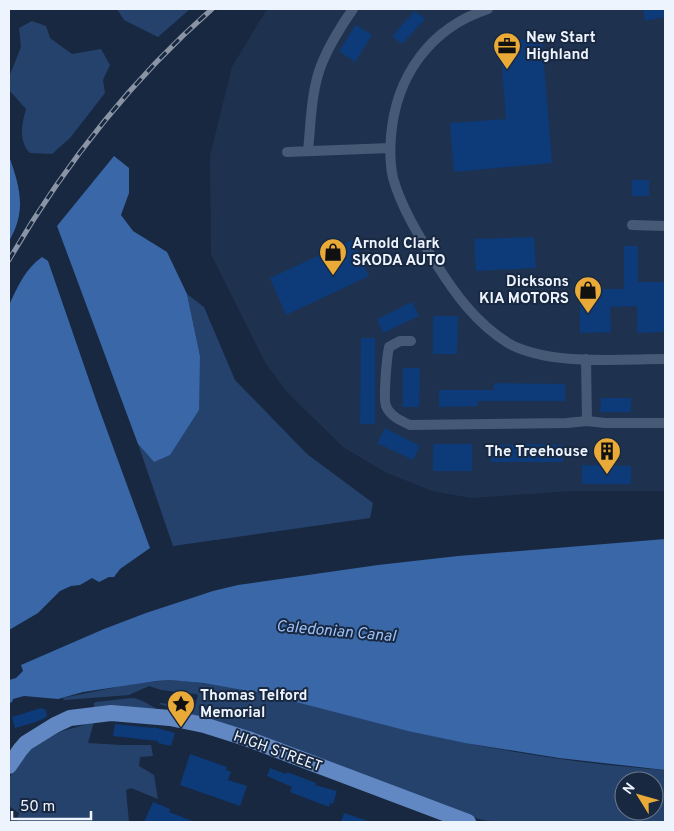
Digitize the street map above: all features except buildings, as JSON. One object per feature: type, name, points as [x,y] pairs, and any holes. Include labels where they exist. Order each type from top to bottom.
[{"type":"main road","name":"HIGH STREET","points":[[9,766],[26,743],[70,718],[111,713],[170,718],[204,725],[248,739],[468,822]]},
{"type":"street","points":[[308,150],[312,102],[322,64],[339,29],[353,9]]},
{"type":"street","points":[[488,9],[476,13],[449,28],[426,50],[406,77],[398,98],[392,120],[390,148],[393,177],[422,242],[453,292],[470,312],[509,343],[534,353],[556,357],[665,359]]},
{"type":"street","points":[[287,152],[390,148]]},
{"type":"street","points":[[632,225],[665,226]]},
{"type":"street","points":[[411,341],[400,341],[389,347],[386,360],[386,406],[395,417],[410,425],[568,423],[587,421],[605,423],[665,423]]},
{"type":"street","points":[[586,359],[587,421]]},
{"type":"shaded area","points":[[117,9],[190,9],[158,37],[124,20]]},
{"type":"shaded area","points":[[267,9],[665,9],[665,491],[572,491],[471,498],[432,491],[385,472],[343,447],[288,393],[266,364],[211,254],[210,156],[232,67]]},
{"type":"shaded area","points":[[32,21],[46,26],[50,38],[72,54],[101,49],[110,65],[103,80],[105,93],[70,138],[52,154],[30,153],[26,148],[22,132],[26,109],[9,90],[9,77],[21,47],[19,28]]},
{"type":"shaded area","points":[[187,294],[204,307],[235,380],[307,454],[373,503],[370,518],[173,546],[138,444],[154,462],[200,356]]},
{"type":"shaded area","points":[[170,680],[200,683],[260,693],[377,723],[471,744],[568,760],[665,770],[665,822],[501,822],[482,820],[180,713],[175,708],[159,704],[175,705],[193,713],[198,695],[195,694],[161,690],[149,686],[129,695],[65,700],[62,698],[137,683]]},
{"type":"shaded area","points":[[131,698],[143,701],[155,708],[155,710],[94,708],[94,703],[96,702]]},
{"type":"shaded area","points":[[94,722],[88,743],[151,745],[153,756],[140,757],[139,766],[154,775],[158,799],[131,788],[126,790],[129,822],[17,822],[19,813],[9,806],[9,778],[24,756],[33,746],[59,732]]},
{"type":"water","points":[[9,156],[19,189],[20,209],[15,230],[9,241]]},
{"type":"water","points":[[114,156],[129,168],[129,193],[121,215],[133,231],[167,252],[187,294],[200,356],[199,410],[170,455],[154,462],[138,444],[57,226]]},
{"type":"water","points":[[42,257],[48,261],[150,548],[120,569],[114,577],[109,577],[99,582],[92,578],[80,585],[71,586],[60,591],[38,613],[9,630],[9,305],[26,272]]},
{"type":"water","name":"Caledonian Canal","points":[[665,539],[665,770],[559,758],[465,743],[408,731],[261,693],[203,683],[170,680],[156,681],[83,692],[58,699],[24,696],[13,699],[9,703],[9,680],[16,678],[23,671],[21,665],[104,629],[213,591],[238,585],[378,565],[458,556]]},
{"type":"railway","points":[[9,260],[52,192],[100,126],[154,65],[212,9]]},
{"type":"place","name":"New Start Highland","points":[[507,70]]},
{"type":"place","name":"Arnold Clark SKODA AUTO","points":[[333,276]]},
{"type":"place","name":"Dicksons KIA MOTORS","points":[[588,314]]},
{"type":"place","name":"The Treehouse","points":[[607,475]]},
{"type":"place","name":"Thomas Telford Memorial","points":[[181,728]]}]
